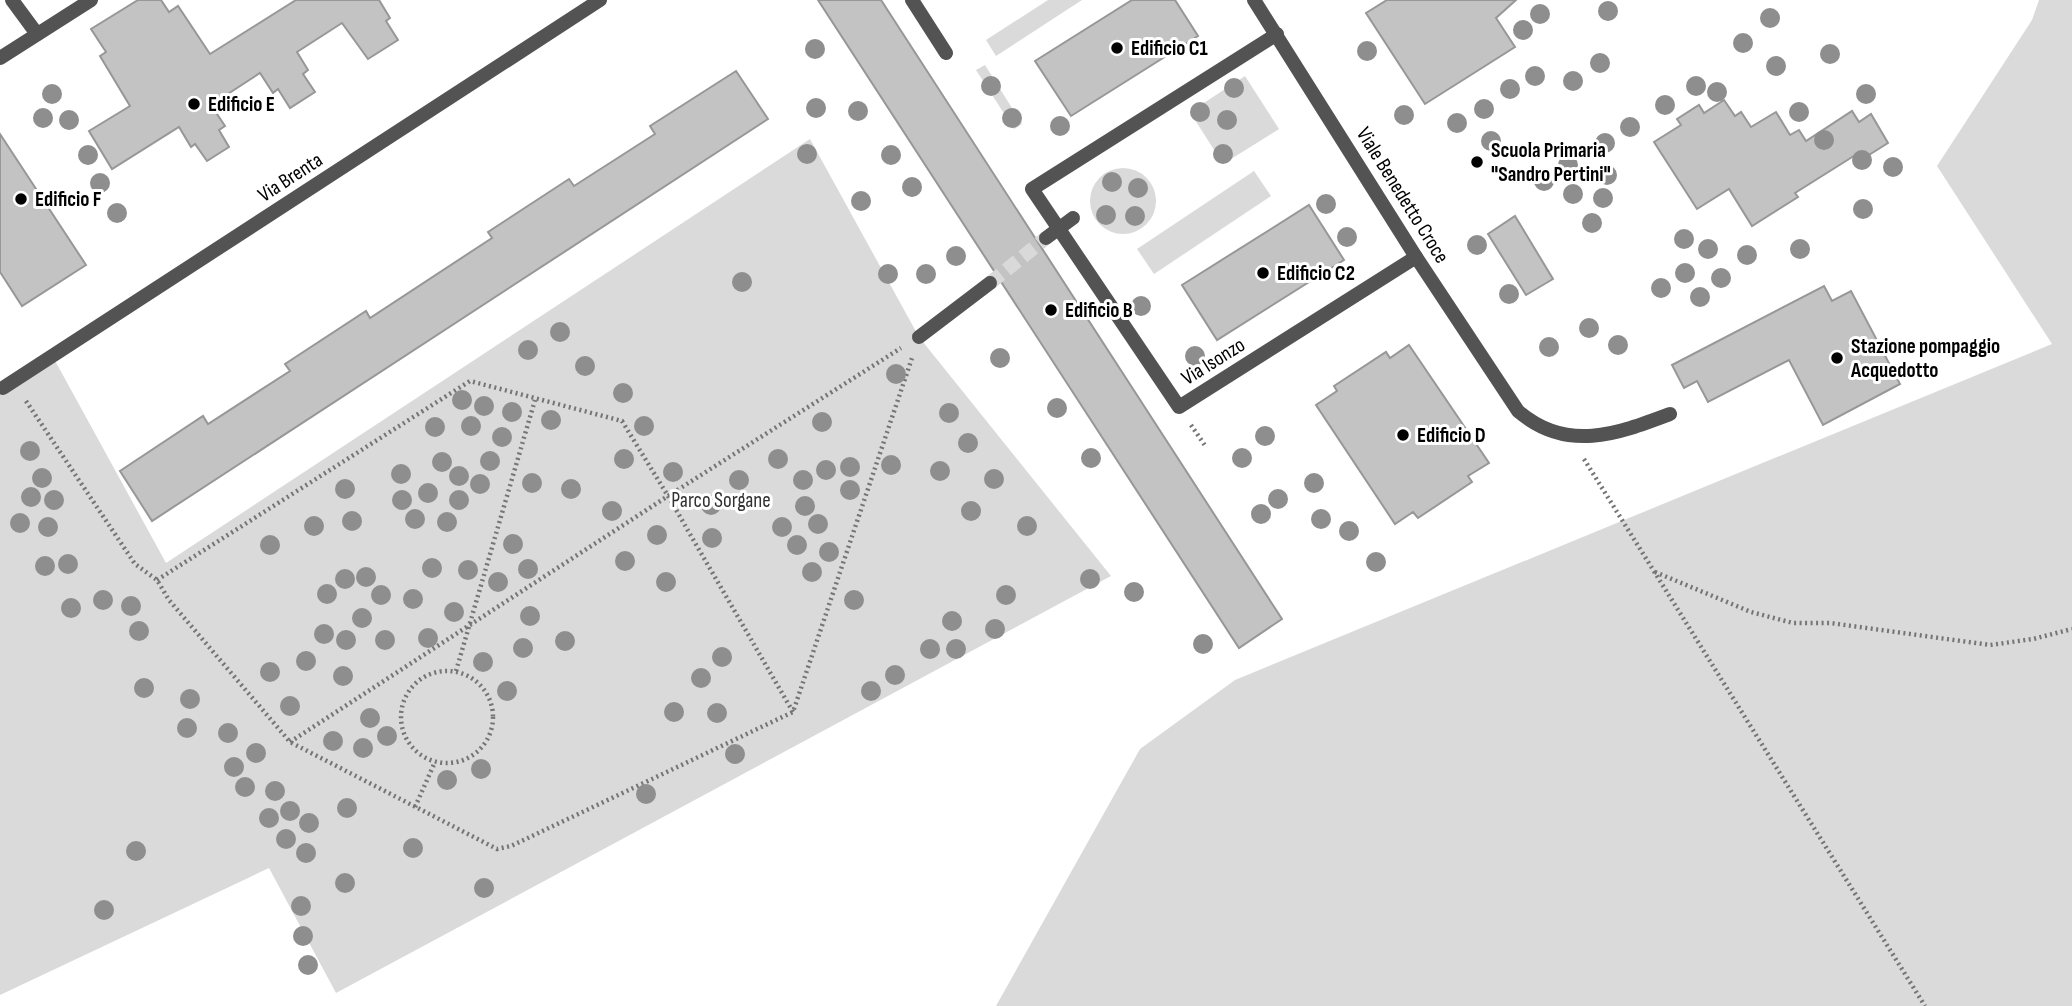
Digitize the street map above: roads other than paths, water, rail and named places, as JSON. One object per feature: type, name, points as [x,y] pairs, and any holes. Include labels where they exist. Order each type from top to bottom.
[{"type":"street","points":[[12,0],[37,34]]},
{"type":"street","points":[[0,58],[91,0]]},
{"type":"street","name":"Via Brenta","points":[[8,385],[600,0]]},
{"type":"street","points":[[912,0],[946,53]]},
{"type":"street","name":"Viale Benedetto Croce","points":[[1254,0],[1416,257],[1518,411],[1539,427],[1586,436],[1619,433],[1670,414]]},
{"type":"street","name":"Via Isonzo","points":[[1277,34],[1032,189],[1052,233],[1179,407],[1416,257]]},
{"type":"street","points":[[1052,233],[1073,218]]},
{"type":"street","points":[[919,337],[990,283]]},
{"type":"tunnel","points":[[990,283],[1046,238]]},
{"type":"place","name":"Edificio C1","points":[[1117,48]]},
{"type":"place","name":"Edificio E","points":[[194,104]]},
{"type":"place","name":"Scuola Primaria \"Sandro Pertini\"","points":[[1477,162]]},
{"type":"place","name":"Edificio F","points":[[21,199]]},
{"type":"place","name":"Edificio C2","points":[[1263,273]]},
{"type":"place","name":"Edificio B","points":[[1051,310]]},
{"type":"place","name":"Stazione pompaggio Acquedotto","points":[[1837,358]]},
{"type":"place","name":"Edificio D","points":[[1403,435]]},
{"type":"park label","name":"Parco Sorgane","points":[[721,500]]}]
